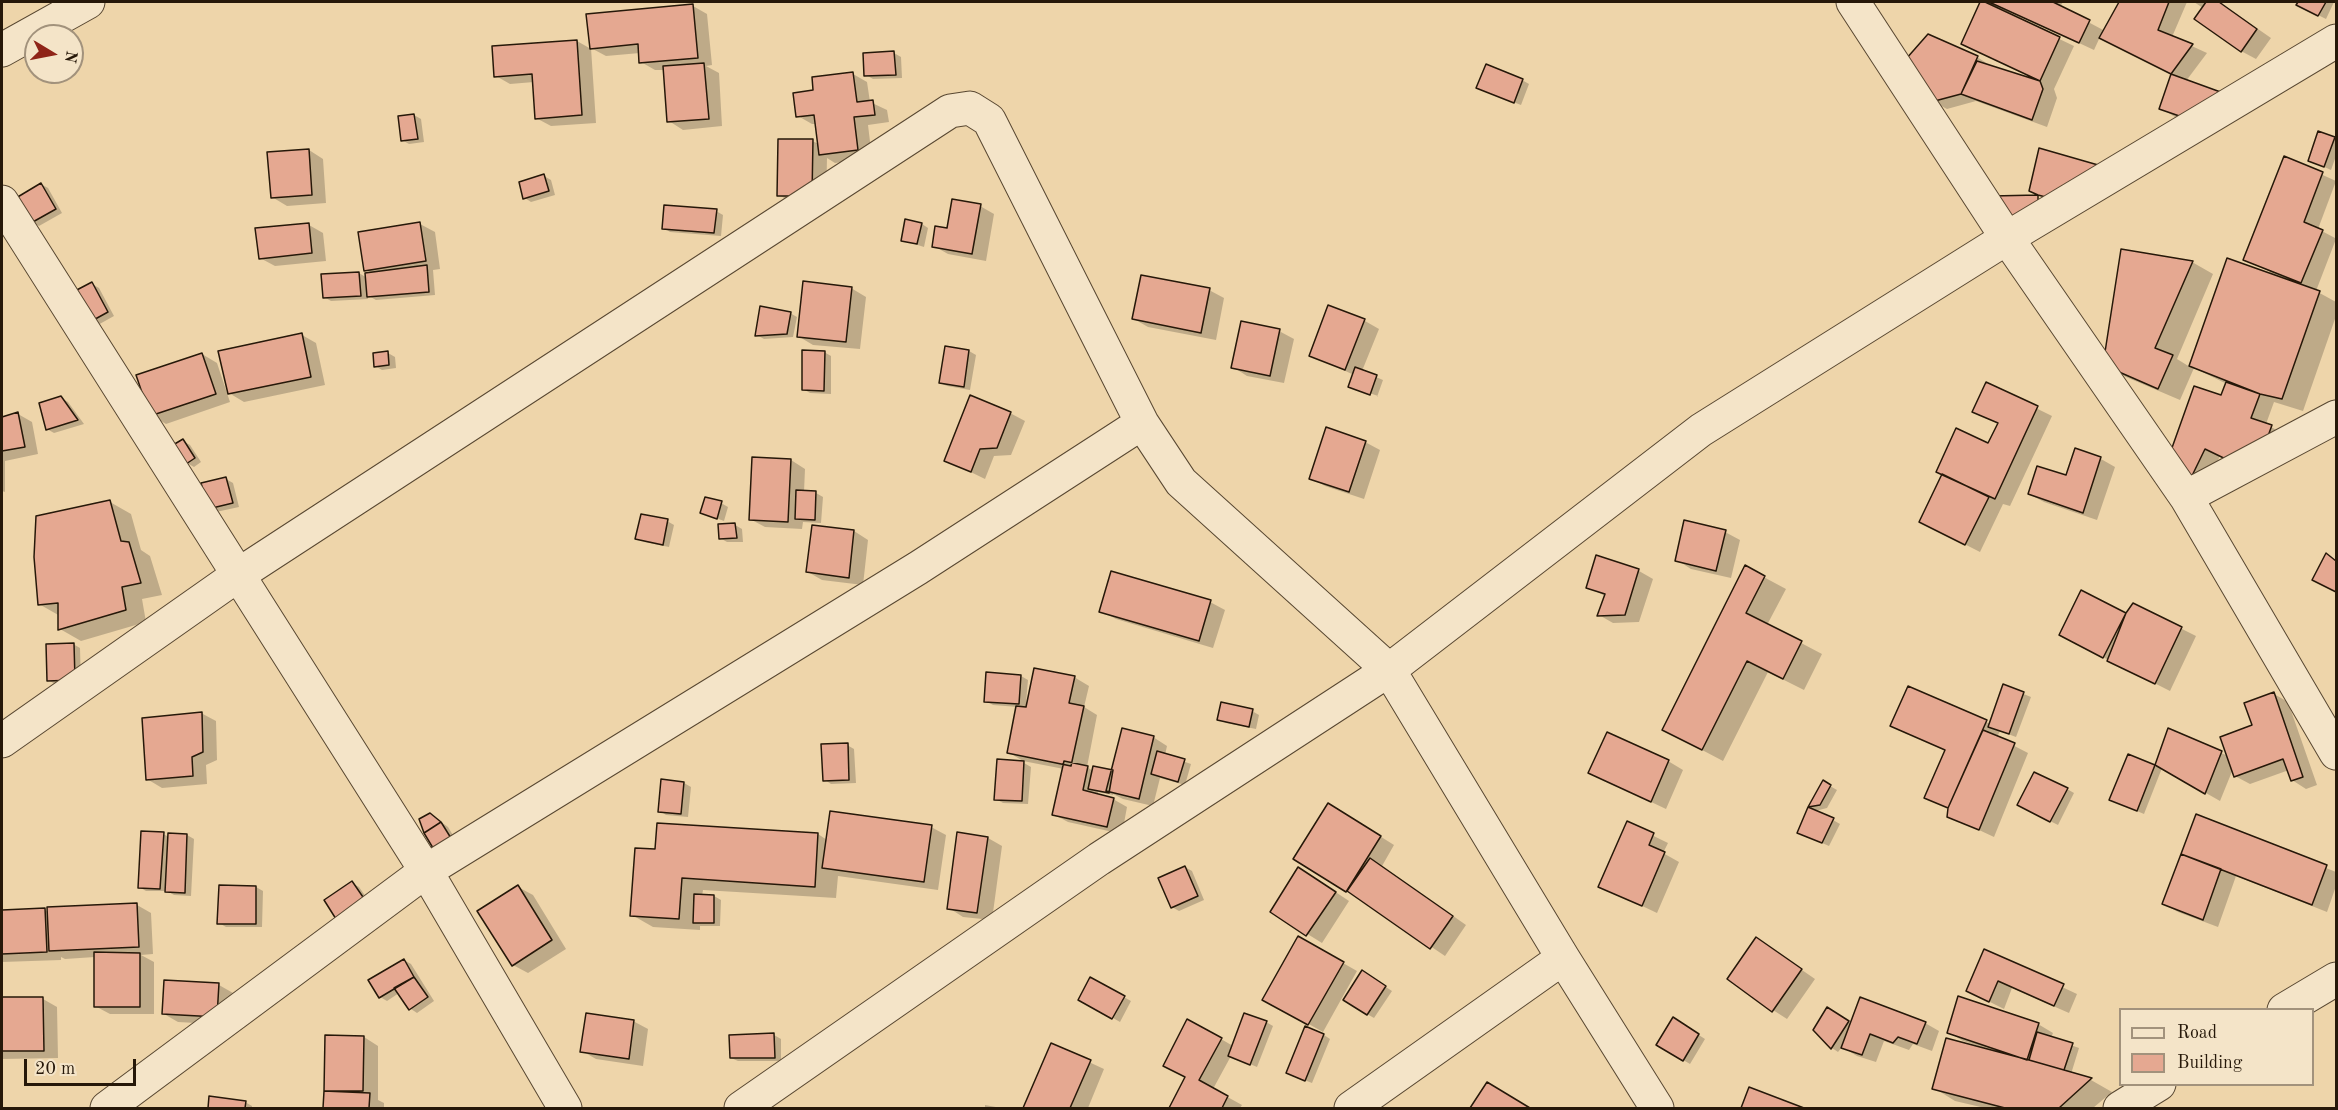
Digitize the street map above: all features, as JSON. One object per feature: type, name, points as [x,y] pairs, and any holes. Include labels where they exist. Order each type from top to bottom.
[{"type":"street","points":[[2,50],[88,2]]},
{"type":"street","points":[[1853,2],[2007,238],[2186,497],[2337,753]]},
{"type":"street","points":[[741,1108],[1099,859],[1389,670],[1701,430],[2007,238],[2337,41]]},
{"type":"street","points":[[2,741],[238,575],[950,111],[970,108],[989,120],[1142,423],[1181,482],[1389,670],[1563,958],[1657,1108]]},
{"type":"street","points":[[2,202],[426,872],[565,1108]]},
{"type":"street","points":[[2186,497],[2337,417]]},
{"type":"street","points":[[107,1108],[426,872],[918,568],[1142,423]]},
{"type":"street","points":[[1351,1108],[1563,958]]},
{"type":"street","points":[[2288,1008],[2337,980]]},
{"type":"street","points":[[2120,1108],[2156,1086]]},
{"type":"building","points":[[1980,2],[1985,2],[2060,37],[2040,81],[1961,44]]},
{"type":"building","points":[[1989,2],[2053,2],[2090,20],[2079,43]]},
{"type":"building","points":[[2119,2],[2169,2],[2158,30],[2193,44],[2171,74],[2099,38]]},
{"type":"building","points":[[2206,2],[2219,2],[2257,29],[2241,52],[2194,19]]},
{"type":"building","points":[[2298,2],[2326,2],[2318,16],[2296,5]]},
{"type":"building","points":[[693,4],[698,58],[639,63],[638,44],[590,49],[586,14]]},
{"type":"building","points":[[1928,34],[1978,56],[1961,94],[1931,102],[1906,59]]},
{"type":"building","points":[[577,40],[582,115],[535,119],[532,74],[494,77],[492,46]]},
{"type":"building","points":[[894,51],[896,75],[864,76],[863,53]]},
{"type":"building","points":[[1977,61],[2040,81],[2043,89],[2032,120],[1961,94]]},
{"type":"building","points":[[704,63],[709,119],[667,122],[663,66]]},
{"type":"building","points":[[1486,64],[1523,79],[1514,103],[1476,88]]},
{"type":"building","points":[[853,72],[857,102],[873,100],[875,115],[854,117],[858,150],[819,155],[814,115],[796,117],[793,93],[813,90],[812,77]]},
{"type":"building","points":[[2171,74],[2226,94],[2191,120],[2159,109]]},
{"type":"building","points":[[414,114],[418,139],[401,141],[398,116]]},
{"type":"building","points":[[2318,131],[2335,137],[2324,167],[2308,161]]},
{"type":"building","points":[[778,139],[813,139],[812,196],[777,196]]},
{"type":"building","points":[[2039,148],[2112,169],[2057,200],[2038,195],[2029,191]]},
{"type":"building","points":[[309,149],[312,195],[271,198],[267,152]]},
{"type":"building","points":[[2284,156],[2323,172],[2304,222],[2323,230],[2301,283],[2243,260]]},
{"type":"building","points":[[544,174],[549,191],[523,199],[519,182]]},
{"type":"building","points":[[41,183],[56,209],[31,223],[16,198]]},
{"type":"building","points":[[2038,195],[2038,212],[2011,228],[1992,196]]},
{"type":"building","points":[[952,199],[981,204],[972,254],[932,247],[935,226],[947,228]]},
{"type":"building","points":[[664,205],[717,209],[714,233],[662,229]]},
{"type":"building","points":[[905,219],[922,223],[917,244],[901,241]]},
{"type":"building","points":[[420,222],[426,261],[364,271],[358,232]]},
{"type":"building","points":[[309,223],[312,253],[259,259],[255,228]]},
{"type":"building","points":[[2121,249],[2193,261],[2155,348],[2173,355],[2158,389],[2103,365]]},
{"type":"building","points":[[2227,258],[2320,291],[2282,399],[2260,394],[2189,366]]},
{"type":"building","points":[[427,265],[429,292],[367,297],[365,273]]},
{"type":"building","points":[[359,272],[361,296],[323,298],[321,274]]},
{"type":"building","points":[[1141,275],[1210,288],[1201,333],[1132,319]]},
{"type":"building","points":[[803,281],[852,287],[846,342],[797,337]]},
{"type":"building","points":[[92,282],[108,312],[88,323],[71,293]]},
{"type":"building","points":[[1328,305],[1365,319],[1345,370],[1309,356]]},
{"type":"building","points":[[760,306],[791,312],[787,334],[755,336]]},
{"type":"building","points":[[1241,321],[1280,329],[1270,376],[1231,368]]},
{"type":"building","points":[[302,333],[311,377],[228,394],[218,351]]},
{"type":"building","points":[[945,346],[969,350],[964,387],[939,383]]},
{"type":"building","points":[[802,350],[825,351],[824,391],[802,390]]},
{"type":"building","points":[[388,351],[389,365],[374,367],[373,353]]},
{"type":"building","points":[[202,353],[216,394],[150,416],[136,375]]},
{"type":"building","points":[[1355,367],[1377,375],[1370,395],[1348,387]]},
{"type":"building","points":[[1986,382],[2038,406],[1995,499],[1936,472],[1956,428],[1988,443],[1998,423],[1972,412]]},
{"type":"building","points":[[2226,382],[2260,394],[2251,418],[2272,425],[2263,450],[2234,463],[2205,449],[2188,484],[2168,459],[2194,386],[2221,395]]},
{"type":"building","points":[[970,395],[1011,412],[997,448],[980,449],[971,472],[944,461]]},
{"type":"building","points":[[61,396],[78,420],[46,430],[39,403]]},
{"type":"building","points":[[18,412],[25,447],[2,451],[2,417]]},
{"type":"building","points":[[1326,427],[1366,441],[1349,492],[1309,479]]},
{"type":"building","points":[[183,439],[195,458],[186,464],[173,445]]},
{"type":"building","points":[[2075,448],[2101,457],[2083,513],[2028,494],[2037,466],[2066,475]]},
{"type":"building","points":[[752,457],[791,459],[788,522],[749,520]]},
{"type":"building","points":[[1942,474],[1989,497],[1965,545],[1919,522]]},
{"type":"building","points":[[226,477],[233,503],[208,509],[201,483]]},
{"type":"building","points":[[796,490],[816,491],[815,520],[795,519]]},
{"type":"building","points":[[705,497],[722,501],[717,519],[700,513]]},
{"type":"building","points":[[110,500],[121,541],[129,542],[141,583],[122,587],[126,610],[58,630],[58,603],[38,605],[34,557],[36,516]]},
{"type":"building","points":[[641,514],[668,519],[663,545],[635,539]]},
{"type":"building","points":[[1684,520],[1726,530],[1716,571],[1675,561]]},
{"type":"building","points":[[735,523],[737,538],[719,539],[718,524]]},
{"type":"building","points":[[812,525],[854,530],[849,578],[806,572]]},
{"type":"building","points":[[2326,553],[2336,561],[2336,592],[2312,580]]},
{"type":"building","points":[[1596,555],[1639,569],[1625,615],[1597,616],[1605,594],[1586,588]]},
{"type":"building","points":[[1745,565],[1765,576],[1746,613],[1802,641],[1783,679],[1747,661],[1702,750],[1662,730]]},
{"type":"building","points":[[1111,571],[1211,600],[1199,641],[1099,612]]},
{"type":"building","points":[[2081,590],[2126,613],[2103,658],[2059,635]]},
{"type":"building","points":[[2133,603],[2182,627],[2155,684],[2107,661],[2126,613]]},
{"type":"building","points":[[74,643],[75,680],[47,681],[46,644]]},
{"type":"building","points":[[1034,668],[1075,676],[1069,703],[1084,706],[1071,766],[1007,753],[1016,706],[1026,707]]},
{"type":"building","points":[[986,672],[1021,675],[1019,704],[984,702]]},
{"type":"building","points":[[2003,684],[2024,692],[2009,734],[1988,727]]},
{"type":"building","points":[[1908,686],[1987,720],[1948,808],[1924,798],[1945,750],[1890,726]]},
{"type":"building","points":[[2274,692],[2303,777],[2291,781],[2283,759],[2234,777],[2220,737],[2252,725],[2244,703]]},
{"type":"building","points":[[1221,702],[1253,709],[1249,727],[1217,720]]},
{"type":"building","points":[[202,712],[203,752],[192,757],[193,776],[146,780],[142,718]]},
{"type":"building","points":[[1122,728],[1154,736],[1139,799],[1106,791]]},
{"type":"building","points":[[2168,728],[2222,751],[2205,794],[2155,765]]},
{"type":"building","points":[[1983,730],[2015,743],[1979,830],[1947,817],[1948,808]]},
{"type":"building","points":[[1607,732],[1669,760],[1651,802],[1588,773]]},
{"type":"building","points":[[848,743],[849,780],[823,781],[821,744]]},
{"type":"building","points":[[1157,751],[1185,759],[1178,782],[1151,774]]},
{"type":"building","points":[[2128,754],[2155,765],[2137,811],[2109,800]]},
{"type":"building","points":[[997,759],[1024,761],[1022,801],[994,800]]},
{"type":"building","points":[[1064,761],[1088,766],[1083,790],[1114,798],[1107,827],[1052,815]]},
{"type":"building","points":[[1093,766],[1113,770],[1109,793],[1088,789]]},
{"type":"building","points":[[2034,772],[2068,788],[2050,822],[2017,805]]},
{"type":"building","points":[[661,779],[684,782],[681,814],[658,812]]},
{"type":"building","points":[[1823,780],[1831,785],[1820,805],[1808,807]]},
{"type":"building","points":[[1328,803],[1381,836],[1346,892],[1293,859]]},
{"type":"building","points":[[1808,807],[1834,818],[1822,843],[1797,833]]},
{"type":"building","points":[[830,811],[932,825],[924,882],[822,868]]},
{"type":"building","points":[[430,813],[441,822],[424,833],[419,819]]},
{"type":"building","points":[[2196,814],[2327,865],[2312,905],[2181,854]]},
{"type":"building","points":[[1627,821],[1654,833],[1649,845],[1665,852],[1642,906],[1598,887]]},
{"type":"building","points":[[441,822],[454,843],[436,853],[424,833]]},
{"type":"building","points":[[657,823],[818,833],[815,887],[682,878],[679,919],[630,916],[635,848],[655,849]]},
{"type":"building","points":[[141,831],[164,832],[160,889],[138,888]]},
{"type":"building","points":[[957,832],[988,837],[977,913],[947,909]]},
{"type":"building","points":[[168,833],[187,834],[185,893],[165,892]]},
{"type":"building","points":[[2181,854],[2221,869],[2203,920],[2162,904]]},
{"type":"building","points":[[1370,858],[1453,916],[1430,949],[1347,891]]},
{"type":"building","points":[[1185,866],[1198,896],[1171,908],[1158,878]]},
{"type":"building","points":[[1298,867],[1336,892],[1306,936],[1270,912]]},
{"type":"building","points":[[352,881],[365,900],[336,919],[324,900]]},
{"type":"building","points":[[219,885],[256,886],[256,924],[217,924]]},
{"type":"building","points":[[518,885],[552,940],[512,966],[477,911]]},
{"type":"building","points":[[694,894],[714,895],[714,923],[693,923]]},
{"type":"building","points":[[137,903],[139,947],[49,951],[47,907]]},
{"type":"building","points":[[45,908],[47,952],[2,954],[2,910]]},
{"type":"building","points":[[1298,936],[1344,962],[1308,1025],[1262,1000]]},
{"type":"building","points":[[1756,937],[1802,969],[1772,1012],[1727,979]]},
{"type":"building","points":[[1984,949],[2064,984],[2054,1006],[1998,981],[1989,1002],[1966,991]]},
{"type":"building","points":[[94,952],[140,953],[140,1007],[94,1007]]},
{"type":"building","points":[[404,959],[414,977],[379,998],[368,980]]},
{"type":"building","points":[[1362,970],[1386,986],[1367,1015],[1343,1000]]},
{"type":"building","points":[[414,977],[428,997],[409,1010],[394,988]]},
{"type":"building","points":[[1090,977],[1125,996],[1112,1019],[1078,1000]]},
{"type":"building","points":[[164,980],[219,983],[217,1017],[162,1014]]},
{"type":"building","points":[[1958,996],[2039,1023],[2027,1060],[1947,1033]]},
{"type":"building","points":[[2,997],[43,997],[44,1051],[2,1051]]},
{"type":"building","points":[[1860,997],[1926,1022],[1917,1044],[1898,1037],[1893,1043],[1870,1034],[1862,1055],[1841,1048]]},
{"type":"building","points":[[1827,1007],[1849,1021],[1831,1049],[1813,1030]]},
{"type":"building","points":[[586,1013],[634,1020],[629,1059],[580,1052]]},
{"type":"building","points":[[1244,1013],[1267,1021],[1250,1065],[1228,1056]]},
{"type":"building","points":[[1673,1017],[1699,1034],[1683,1061],[1656,1045]]},
{"type":"building","points":[[1187,1019],[1222,1038],[1199,1080],[1228,1096],[1222,1108],[1169,1108],[1185,1077],[1163,1066]]},
{"type":"building","points":[[1305,1026],[1324,1034],[1305,1081],[1286,1073]]},
{"type":"building","points":[[2037,1032],[2073,1043],[2064,1070],[2029,1060]]},
{"type":"building","points":[[774,1033],[775,1058],[730,1058],[729,1035]]},
{"type":"building","points":[[325,1035],[364,1036],[363,1091],[324,1091]]},
{"type":"building","points":[[1946,1038],[2092,1078],[2059,1108],[2005,1108],[1932,1089]]},
{"type":"building","points":[[1051,1043],[1091,1060],[1070,1108],[1023,1108]]},
{"type":"building","points":[[1487,1082],[1530,1108],[1470,1108]]},
{"type":"building","points":[[1749,1087],[1804,1108],[1741,1108]]},
{"type":"building","points":[[324,1091],[370,1093],[369,1108],[323,1108]]},
{"type":"building","points":[[209,1096],[246,1101],[245,1108],[208,1108]]}]
